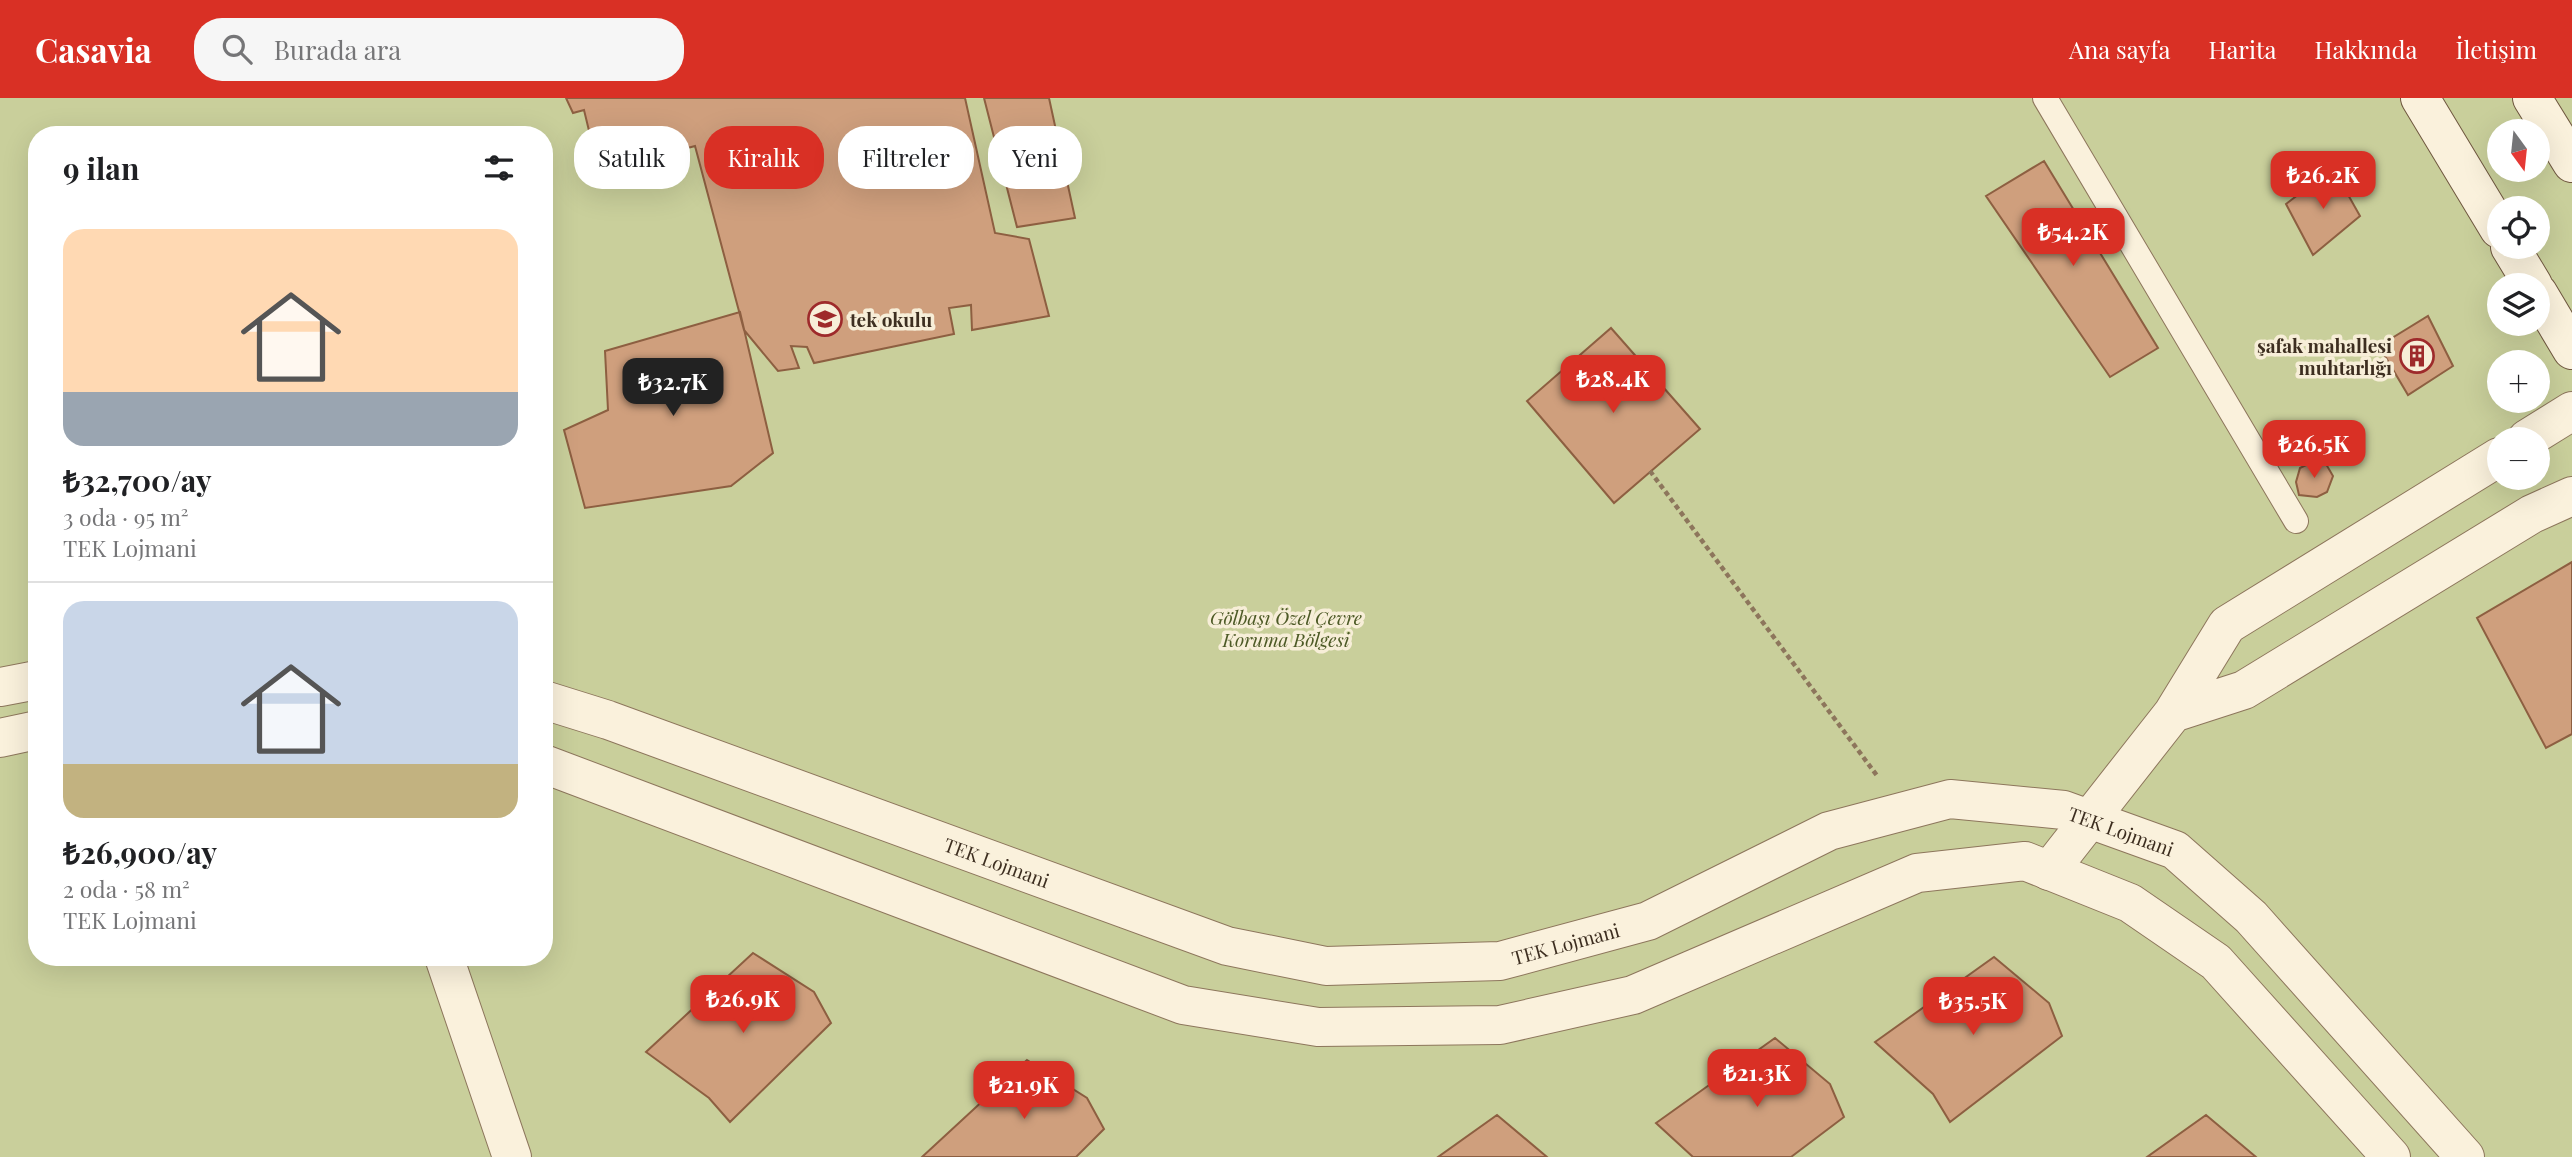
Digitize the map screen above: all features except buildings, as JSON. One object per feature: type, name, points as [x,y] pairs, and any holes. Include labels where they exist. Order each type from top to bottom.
[{"type":"street","points":[[2420,98],[2487,209]]},
{"type":"street","points":[[2532,98],[2572,163]]},
{"type":"street","points":[[2550,313],[2572,350]]},
{"type":"street","points":[[2546,427],[2572,411]]},
{"type":"street","points":[[2049,870],[2173,713],[2227,625],[2487,464]]},
{"type":"street","points":[[2173,713],[2244,691],[2532,513],[2572,496]]},
{"type":"street","points":[[0,687],[28,682]]},
{"type":"street","name":"TEK Lojmani","points":[[553,703],[608,720],[1227,946],[1326,966],[1500,961],[1648,921],[1829,831],[1950,799],[2064,810],[2175,850],[2252,917],[2465,1157]]},
{"type":"street","points":[[0,738],[28,732]]},
{"type":"street","points":[[553,767],[1183,1004],[1318,1027],[1500,1025],[1633,995],[1917,873],[2025,860],[2130,903],[2217,962],[2391,1157]]},
{"type":"street","points":[[447,966],[512,1157]]},
{"type":"lane","points":[[2045,98],[2296,521]]},
{"type":"path","points":[[1650,471],[1903,812]]},
{"type":"green space","name":"Gölbaşı Özel Çevre Koruma Bölgesi","points":[[0,98],[2572,98],[2572,1157],[0,1157]]},
{"type":"place","name":"tek okulu","points":[[825,319]]},
{"type":"place","name":"şafak mahallesi muhtarlığı","points":[[2417,356]]}]
